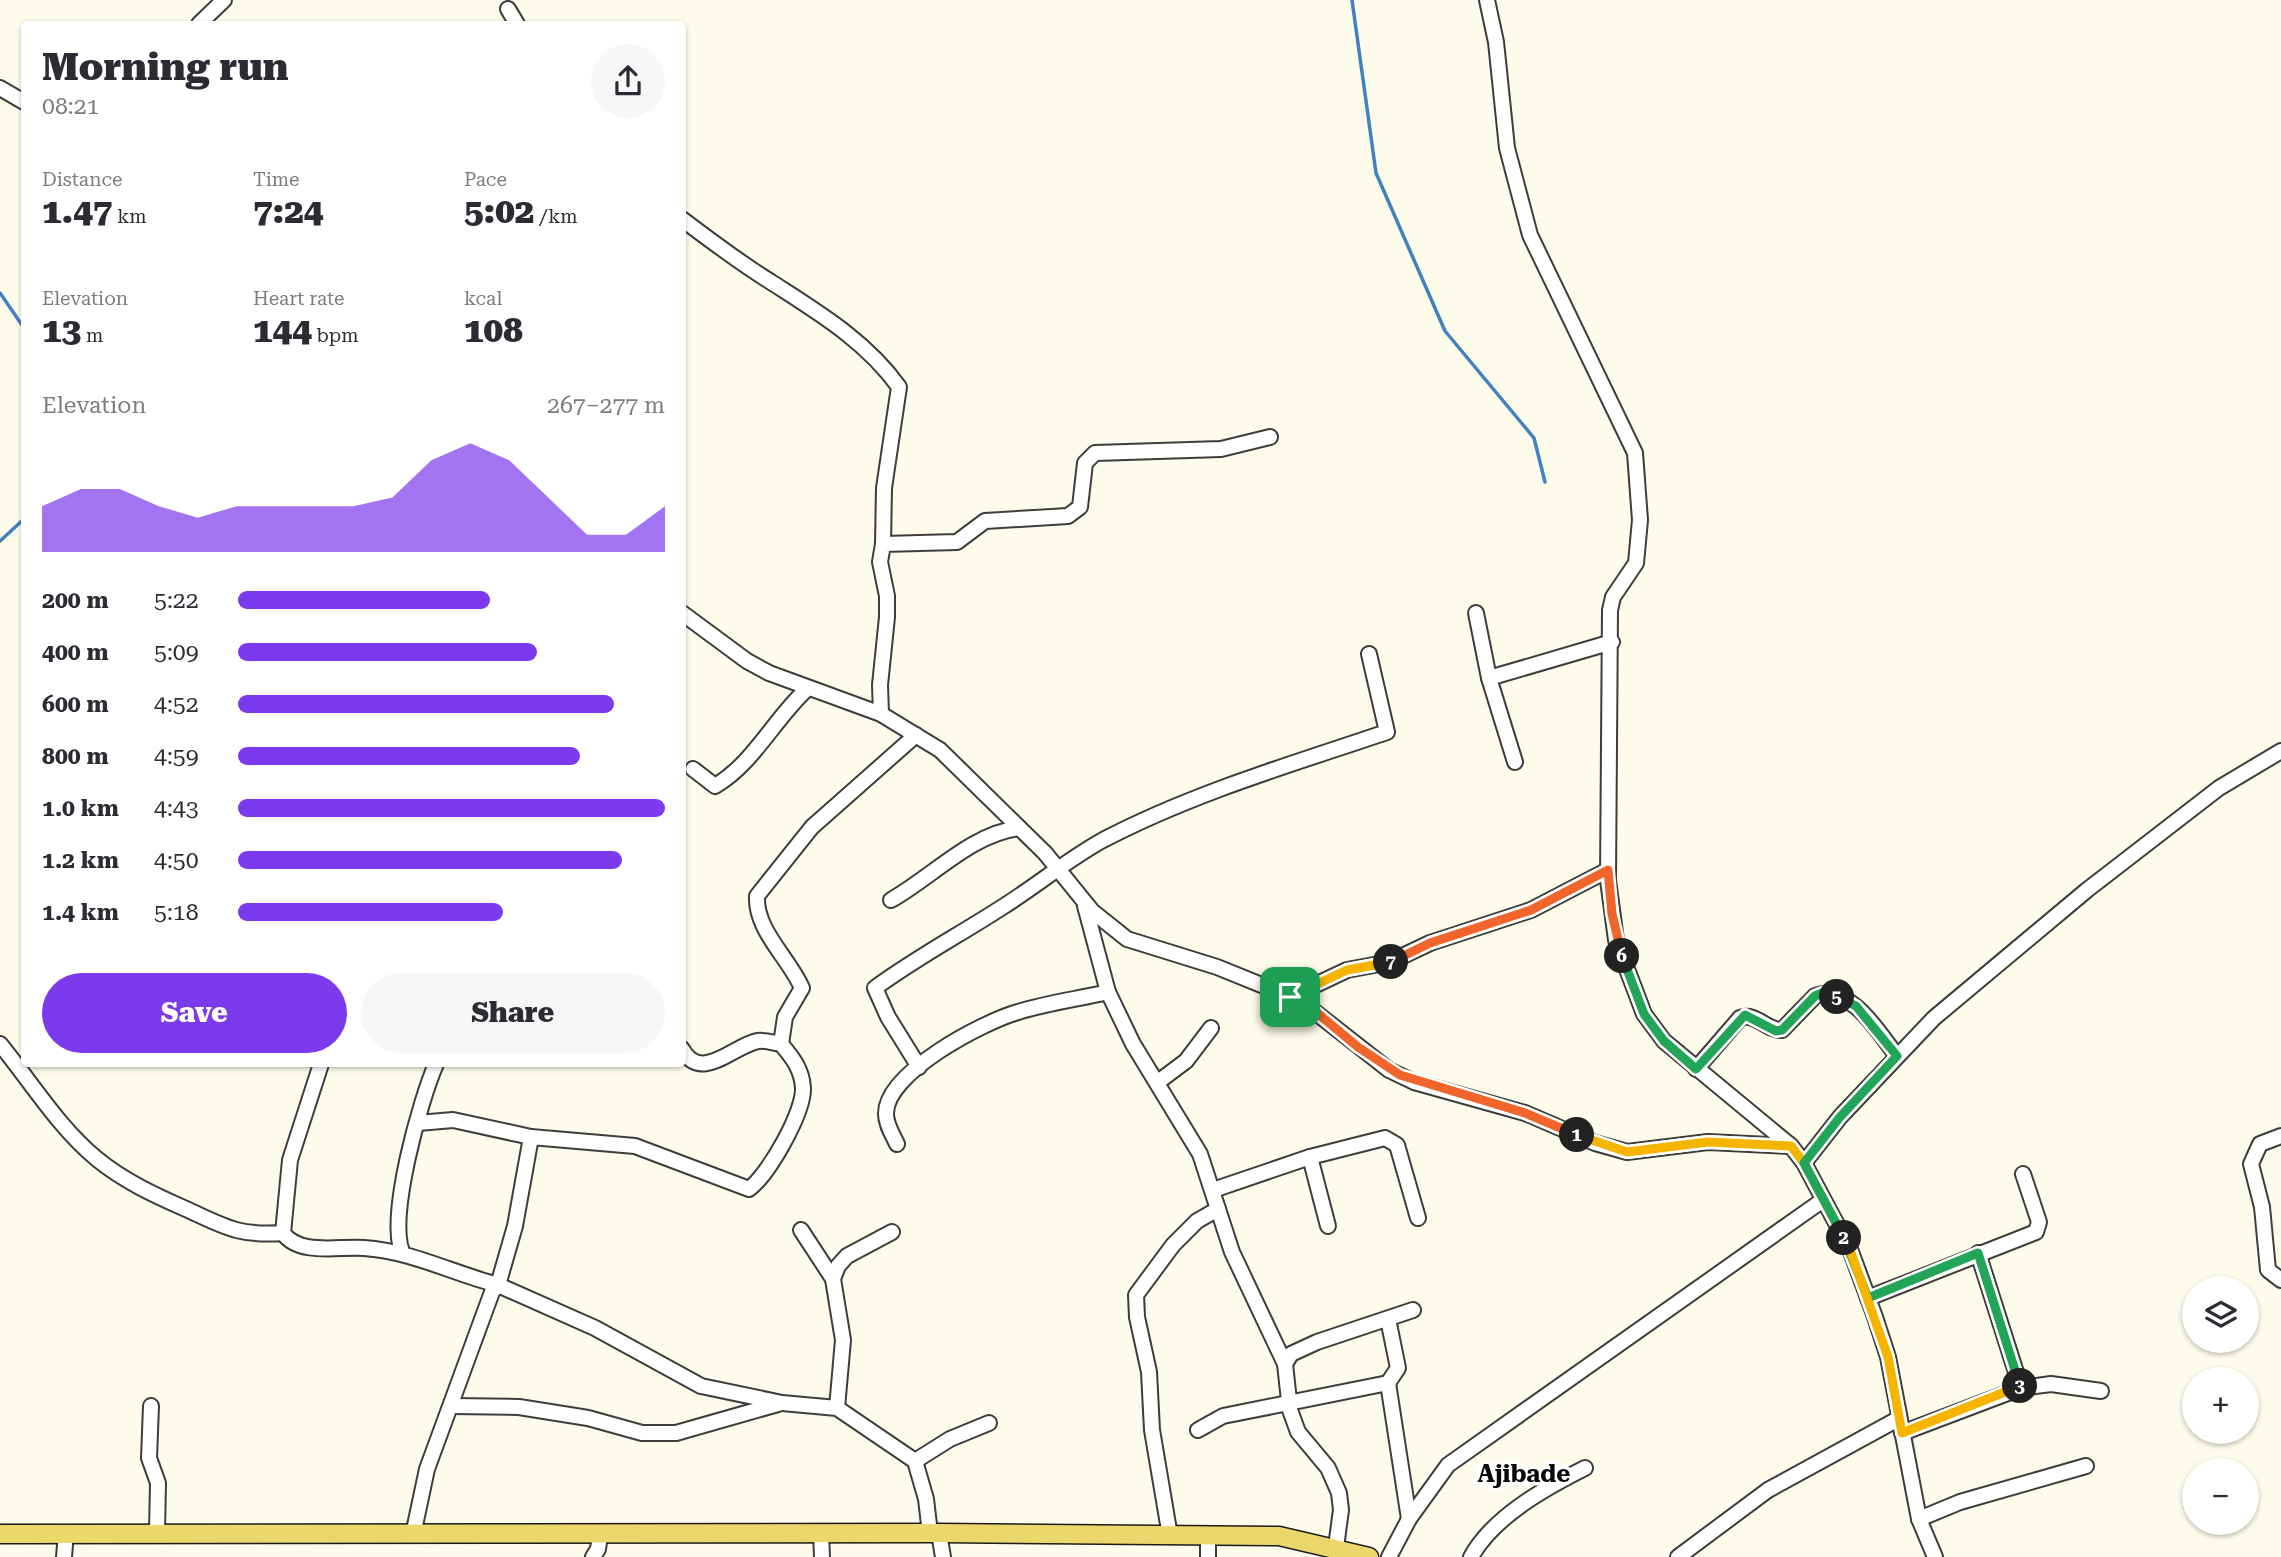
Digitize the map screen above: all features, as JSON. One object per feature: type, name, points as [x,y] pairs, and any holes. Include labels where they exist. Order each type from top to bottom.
[{"type":"main road","points":[[0,1534],[934,1533],[1279,1536],[1370,1557]]},
{"type":"street","points":[[202,21],[224,0]]},
{"type":"street","points":[[1488,0],[1496,42],[1505,136],[1530,235],[1634,453],[1640,520],[1636,564],[1613,597],[1608,870],[1616,940],[1644,1014],[1664,1041],[1791,1146],[1804,1163],[1850,1249],[1888,1357],[1919,1519],[1935,1557]]},
{"type":"street","points":[[508,9],[515,21]]},
{"type":"street","points":[[0,88],[21,100]]},
{"type":"street","points":[[686,222],[759,274],[837,324],[881,362],[899,387],[884,488],[880,562],[887,607],[880,685],[881,714]]},
{"type":"street","points":[[883,544],[957,542],[985,521],[1068,516],[1080,507],[1085,463],[1095,453],[1221,449],[1270,437]]},
{"type":"street","points":[[1476,613],[1489,678],[1515,762]]},
{"type":"street","points":[[686,615],[747,661],[807,689],[881,714],[916,735],[961,768],[1045,853],[1103,922],[1126,939],[1217,967],[1290,997],[1316,1012],[1358,1047],[1400,1075],[1525,1113],[1595,1143],[1627,1152],[1708,1142],[1791,1146]]},
{"type":"street","points":[[1489,678],[1612,642]]},
{"type":"street","points":[[919,1067],[888,1017],[875,988],[921,954],[1043,881],[1056,868],[1103,840],[1237,782],[1387,732],[1369,654]]},
{"type":"street","points":[[693,769],[715,786],[730,777],[786,708],[807,689]]},
{"type":"street","points":[[781,1044],[785,1017],[802,988],[761,921],[757,896],[812,827],[916,735]]},
{"type":"street","points":[[1804,1163],[1840,1117],[1934,1018],[2087,890],[2219,788],[2281,751]]},
{"type":"street","points":[[891,900],[977,844],[996,834],[1019,828]]},
{"type":"street","points":[[1290,997],[1347,970],[1390,962],[1430,943],[1531,910],[1608,870]]},
{"type":"street","points":[[1085,902],[1108,992],[1133,1044],[1200,1154],[1232,1252],[1285,1364],[1289,1402],[1298,1432],[1336,1481],[1341,1510],[1336,1547]]},
{"type":"street","points":[[897,1144],[886,1114],[889,1100],[895,1087],[919,1067],[968,1033],[1018,1011],[1108,992]]},
{"type":"street","points":[[1696,1069],[1740,1018],[1751,1016],[1776,1031],[1782,1030],[1815,996],[1822,993],[1832,994],[1856,1006],[1897,1056]]},
{"type":"street","points":[[1158,1082],[1186,1061],[1211,1028]]},
{"type":"street","points":[[418,1123],[453,1120],[531,1137],[635,1146],[749,1189],[761,1180],[775,1161],[802,1100],[802,1078],[796,1061],[781,1044],[758,1041],[713,1064],[697,1062],[686,1056]]},
{"type":"street","points":[[0,1044],[72,1135],[96,1159],[129,1183],[230,1231],[256,1235],[283,1233]]},
{"type":"street","points":[[320,1067],[289,1160],[283,1233],[288,1241],[304,1247],[402,1252],[498,1285],[595,1328],[701,1386],[782,1403],[836,1408],[915,1461],[943,1557]]},
{"type":"street","points":[[402,1252],[398,1240],[399,1213],[427,1083],[435,1067]]},
{"type":"street","points":[[2281,1136],[2259,1144],[2251,1164],[2262,1207],[2269,1270],[2281,1280]]},
{"type":"street","points":[[413,1535],[427,1469],[492,1292],[498,1285],[515,1226],[531,1137]]},
{"type":"street","points":[[1213,1190],[1310,1157],[1385,1138],[1397,1145],[1418,1218]]},
{"type":"street","points":[[1310,1157],[1328,1226]]},
{"type":"street","points":[[1868,1298],[2036,1232],[2039,1228],[2023,1174]]},
{"type":"street","points":[[1389,1557],[1409,1519],[1448,1465],[1823,1200]]},
{"type":"street","points":[[1170,1536],[1152,1430],[1149,1372],[1137,1317],[1136,1296],[1173,1245],[1197,1221],[1218,1209]]},
{"type":"street","points":[[801,1230],[833,1279],[843,1340],[836,1408]]},
{"type":"street","points":[[833,1279],[838,1266],[847,1256],[892,1233]]},
{"type":"street","points":[[1978,1253],[2021,1388]]},
{"type":"street","points":[[1285,1364],[1291,1354],[1317,1342],[1413,1310]]},
{"type":"street","points":[[1388,1319],[1398,1368],[1388,1383],[1409,1519]]},
{"type":"street","points":[[1198,1430],[1223,1416],[1388,1383]]},
{"type":"street","points":[[1678,1557],[1768,1490],[1900,1426],[2021,1388],[2051,1384],[2101,1391]]},
{"type":"street","points":[[451,1406],[519,1407],[588,1418],[642,1433],[676,1433],[782,1403]]},
{"type":"street","points":[[151,1406],[149,1458],[158,1483],[157,1533]]},
{"type":"street","points":[[915,1461],[950,1440],[989,1423]]},
{"type":"street","points":[[1919,1519],[1960,1502],[2086,1466]]},
{"type":"street","points":[[1471,1557],[1481,1539],[1523,1506],[1559,1481],[1585,1468]]},
{"type":"street","points":[[64,1557],[66,1533]]},
{"type":"street","points":[[821,1534],[821,1557]]},
{"type":"street","points":[[593,1557],[598,1549],[600,1535]]},
{"type":"street","points":[[1208,1537],[1208,1557]]},
{"type":"waterway","points":[[1352,0],[1376,173],[1445,331],[1534,438],[1545,482]]},
{"type":"waterway","points":[[0,293],[21,324]]},
{"type":"waterway","points":[[0,541],[21,522]]},
{"type":"district","name":"Ajibade","points":[[1524,1474]]},
{"type":"route","points":[[1290,997],[1316,1012],[1389,1070],[1414,1082],[1525,1113],[1595,1143],[1627,1152],[1708,1142],[1791,1146],[1804,1163],[1850,1249],[1868,1298],[1978,1253],[2021,1388],[1902,1433],[1888,1357],[1875,1317],[1868,1298],[1850,1249],[1823,1200],[1804,1163],[1840,1117],[1897,1056],[1856,1006],[1832,994],[1822,993],[1815,996],[1782,1030],[1776,1031],[1751,1016],[1740,1018],[1696,1069],[1664,1041],[1644,1014],[1616,940],[1608,870],[1531,910],[1430,943],[1390,962],[1347,970],[1290,997]]}]
